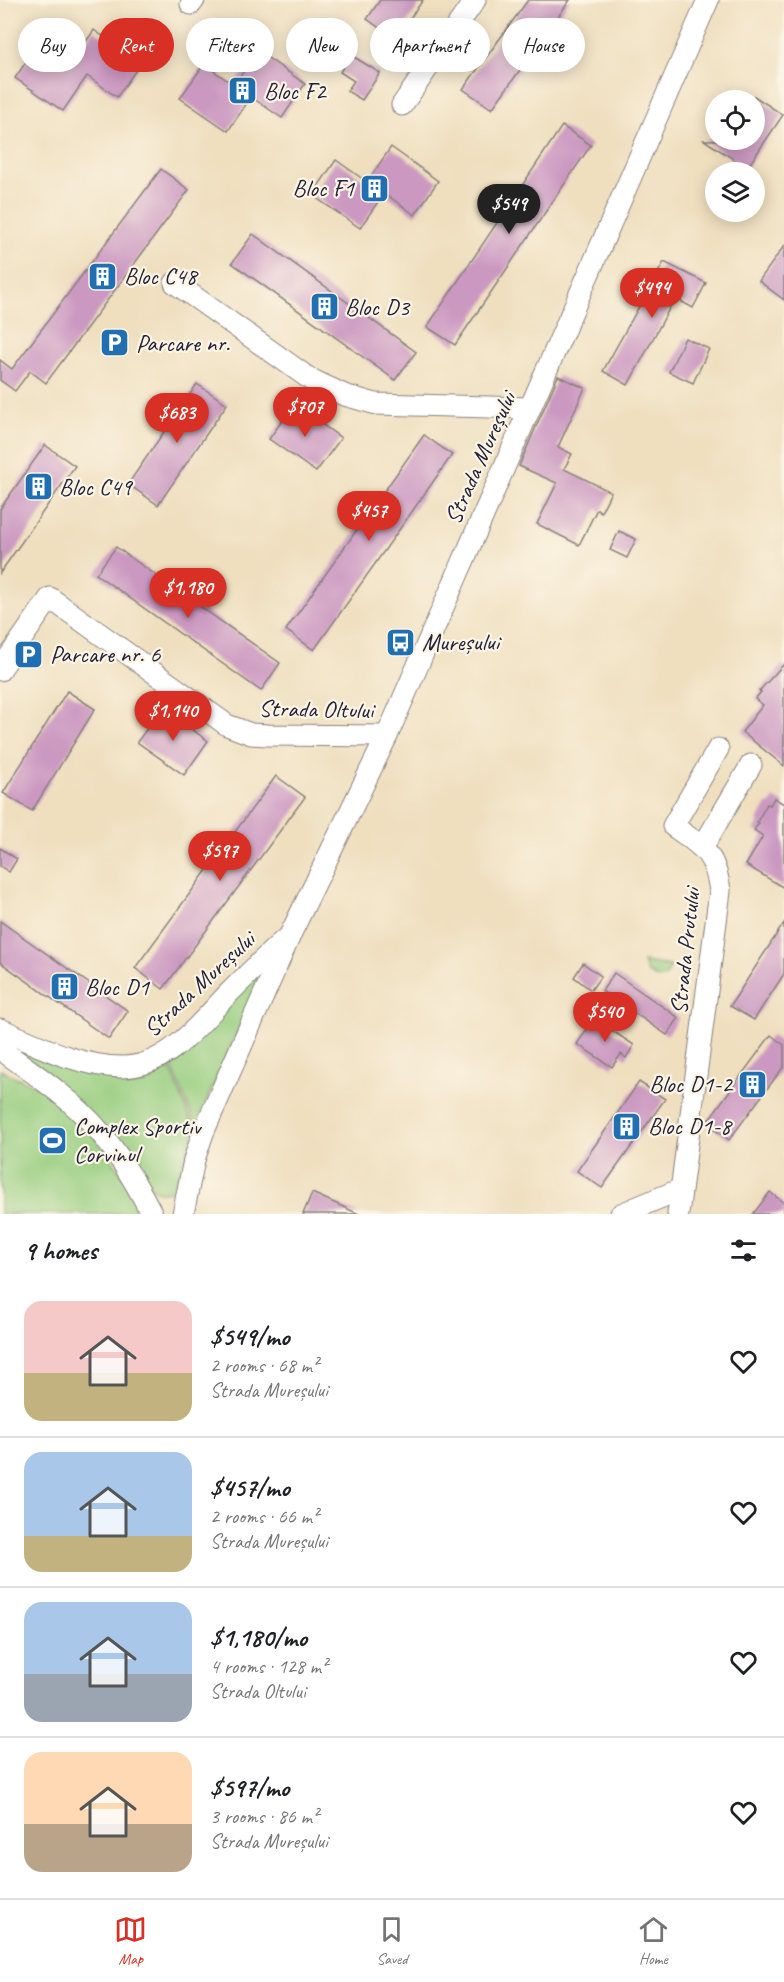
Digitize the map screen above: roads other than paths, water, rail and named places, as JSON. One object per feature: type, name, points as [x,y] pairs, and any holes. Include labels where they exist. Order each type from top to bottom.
[{"type":"street","points":[[402,105],[475,0]]},
{"type":"street","name":"Strada Mureșului","points":[[183,1214],[194,1160],[203,1133],[291,933],[387,736],[708,0]]},
{"type":"street","points":[[175,283],[302,374],[326,388],[353,399],[390,406],[530,408]]},
{"type":"street","name":"Strada Oltului","points":[[0,670],[50,598],[238,730],[267,735],[387,736]]},
{"type":"street","name":"Strada Prutului","points":[[678,1214],[720,891],[718,874],[712,860],[702,848],[674,826],[718,749]]},
{"type":"street","points":[[702,848],[751,765]]},
{"type":"street","name":"Strada Mureșului","points":[[0,1029],[41,1047],[93,1063],[120,1068],[144,1064],[164,1055],[184,1039],[291,933]]},
{"type":"street","points":[[0,1049],[69,1101],[99,1131],[134,1180],[152,1214]]},
{"type":"street","points":[[621,1214],[681,1189]]},
{"type":"place","name":"Bloc F2","points":[[243,91]]},
{"type":"place","name":"Bloc F1","points":[[375,188]]},
{"type":"place","name":"Bloc C48","points":[[103,276]]},
{"type":"place","name":"Bloc D3","points":[[324,307]]},
{"type":"place","name":"Parcare nr.","points":[[115,343]]},
{"type":"place","name":"Bloc C49","points":[[38,487]]},
{"type":"place","name":"Mureșului","points":[[401,642]]},
{"type":"place","name":"Parcare nr. 6","points":[[29,654]]},
{"type":"place","name":"Bloc D1","points":[[64,987]]},
{"type":"place","name":"Bloc D1-2","points":[[753,1084]]},
{"type":"place","name":"Bloc D1-8","points":[[627,1126]]},
{"type":"place","name":"Complex Sportiv Corvinul","points":[[53,1140]]}]
